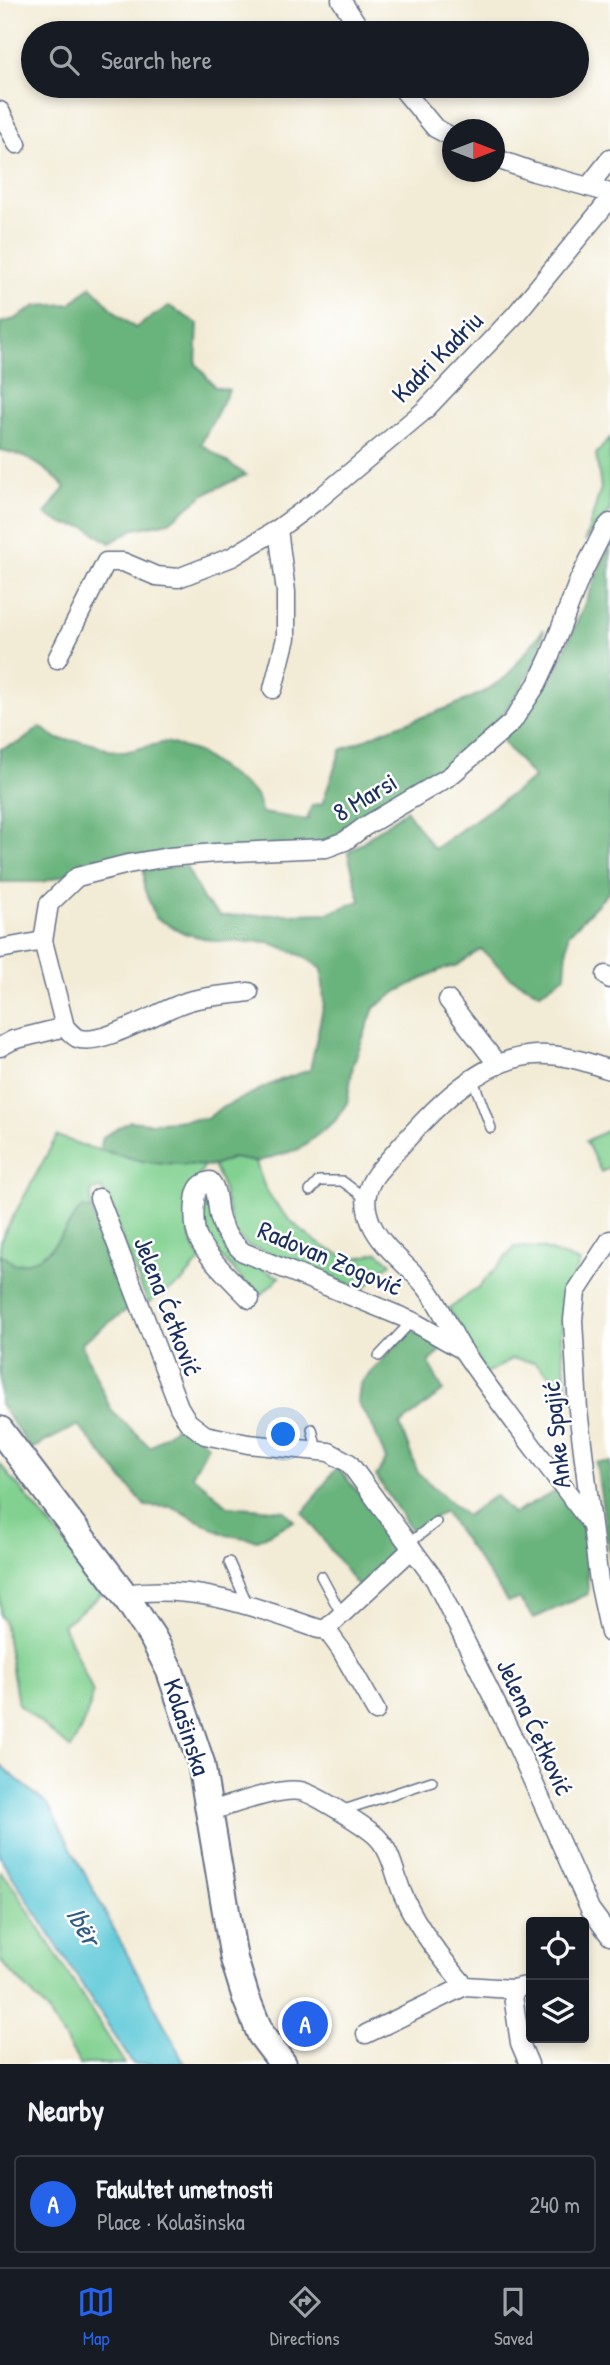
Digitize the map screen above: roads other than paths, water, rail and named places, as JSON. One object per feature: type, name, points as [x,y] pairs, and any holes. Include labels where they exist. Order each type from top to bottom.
[{"type":"main road","name":"Kolašinska","points":[[0,1430],[124,1594],[153,1638],[170,1671],[201,1763],[234,1959],[261,2035],[283,2064]]},
{"type":"street","points":[[341,0],[355,21]]},
{"type":"street","points":[[410,98],[435,128],[442,132]]},
{"type":"street","points":[[0,111],[17,144]]},
{"type":"street","points":[[587,187],[610,159]]},
{"type":"street","points":[[505,162],[610,193]]},
{"type":"street","name":"Kadri Kadriu","points":[[57,659],[106,562],[123,562],[156,576],[178,578],[232,557],[278,529],[320,498],[425,411],[516,314],[610,199]]},
{"type":"street","name":"8 Marsi","points":[[65,1027],[43,941],[49,904],[77,877],[128,864],[169,858],[326,848],[345,841],[450,776],[512,722],[537,684],[579,580],[610,523]]},
{"type":"street","points":[[274,689],[286,638],[286,592],[278,529]]},
{"type":"street","points":[[0,948],[43,941]]},
{"type":"street","points":[[0,1047],[13,1040],[65,1027],[74,1037],[95,1039],[188,1002],[249,992]]},
{"type":"street","points":[[448,1000],[498,1065]]},
{"type":"street","points":[[592,1525],[463,1350],[446,1316],[425,1286],[381,1242],[370,1221],[365,1198],[369,1184],[377,1173],[434,1109],[487,1069],[528,1055],[548,1055],[584,1061],[610,1070]]},
{"type":"street","name":"Radovan Zogović","points":[[250,1299],[199,1241],[194,1209],[196,1192],[204,1182],[209,1181],[215,1186],[220,1220],[227,1237],[243,1252],[412,1321],[463,1350]]},
{"type":"street","name":"Jelena Ćetković","points":[[99,1198],[179,1407],[188,1422],[205,1435],[226,1440],[329,1452],[349,1463],[435,1580],[518,1748],[590,1909],[610,1936]]},
{"type":"street","name":"Anke Spajić","points":[[610,1240],[576,1292],[573,1320],[578,1410],[599,1582],[610,1633]]},
{"type":"street","points":[[124,1594],[149,1590],[204,1594],[326,1629],[410,1546]]},
{"type":"street","points":[[326,1629],[376,1711]]},
{"type":"street","points":[[210,1811],[286,1791],[301,1791],[377,1837],[387,1851],[404,1898],[437,1952],[465,1986]]},
{"type":"street","points":[[589,1918],[590,1909]]},
{"type":"street","points":[[366,2034],[465,1986],[512,1989],[526,1985]]},
{"type":"street","points":[[512,1989],[520,2043],[529,2064]]},
{"type":"lane","points":[[473,1080],[491,1128]]},
{"type":"lane","points":[[310,1191],[319,1181],[342,1181],[365,1198]]},
{"type":"lane","name":"Radovan Zogović","points":[[379,1356],[412,1321]]},
{"type":"lane","points":[[313,1429],[317,1450]]},
{"type":"lane","points":[[410,1546],[436,1522]]},
{"type":"lane","points":[[229,1562],[248,1605]]},
{"type":"lane","points":[[321,1576],[342,1615]]},
{"type":"lane","points":[[338,1812],[432,1781]]},
{"type":"water","name":"Ibër","points":[[0,1765],[49,1806],[185,2064],[133,2064],[0,1857]]},
{"type":"place","name":"Fakultet umetnosti","points":[[305,2024]]}]
